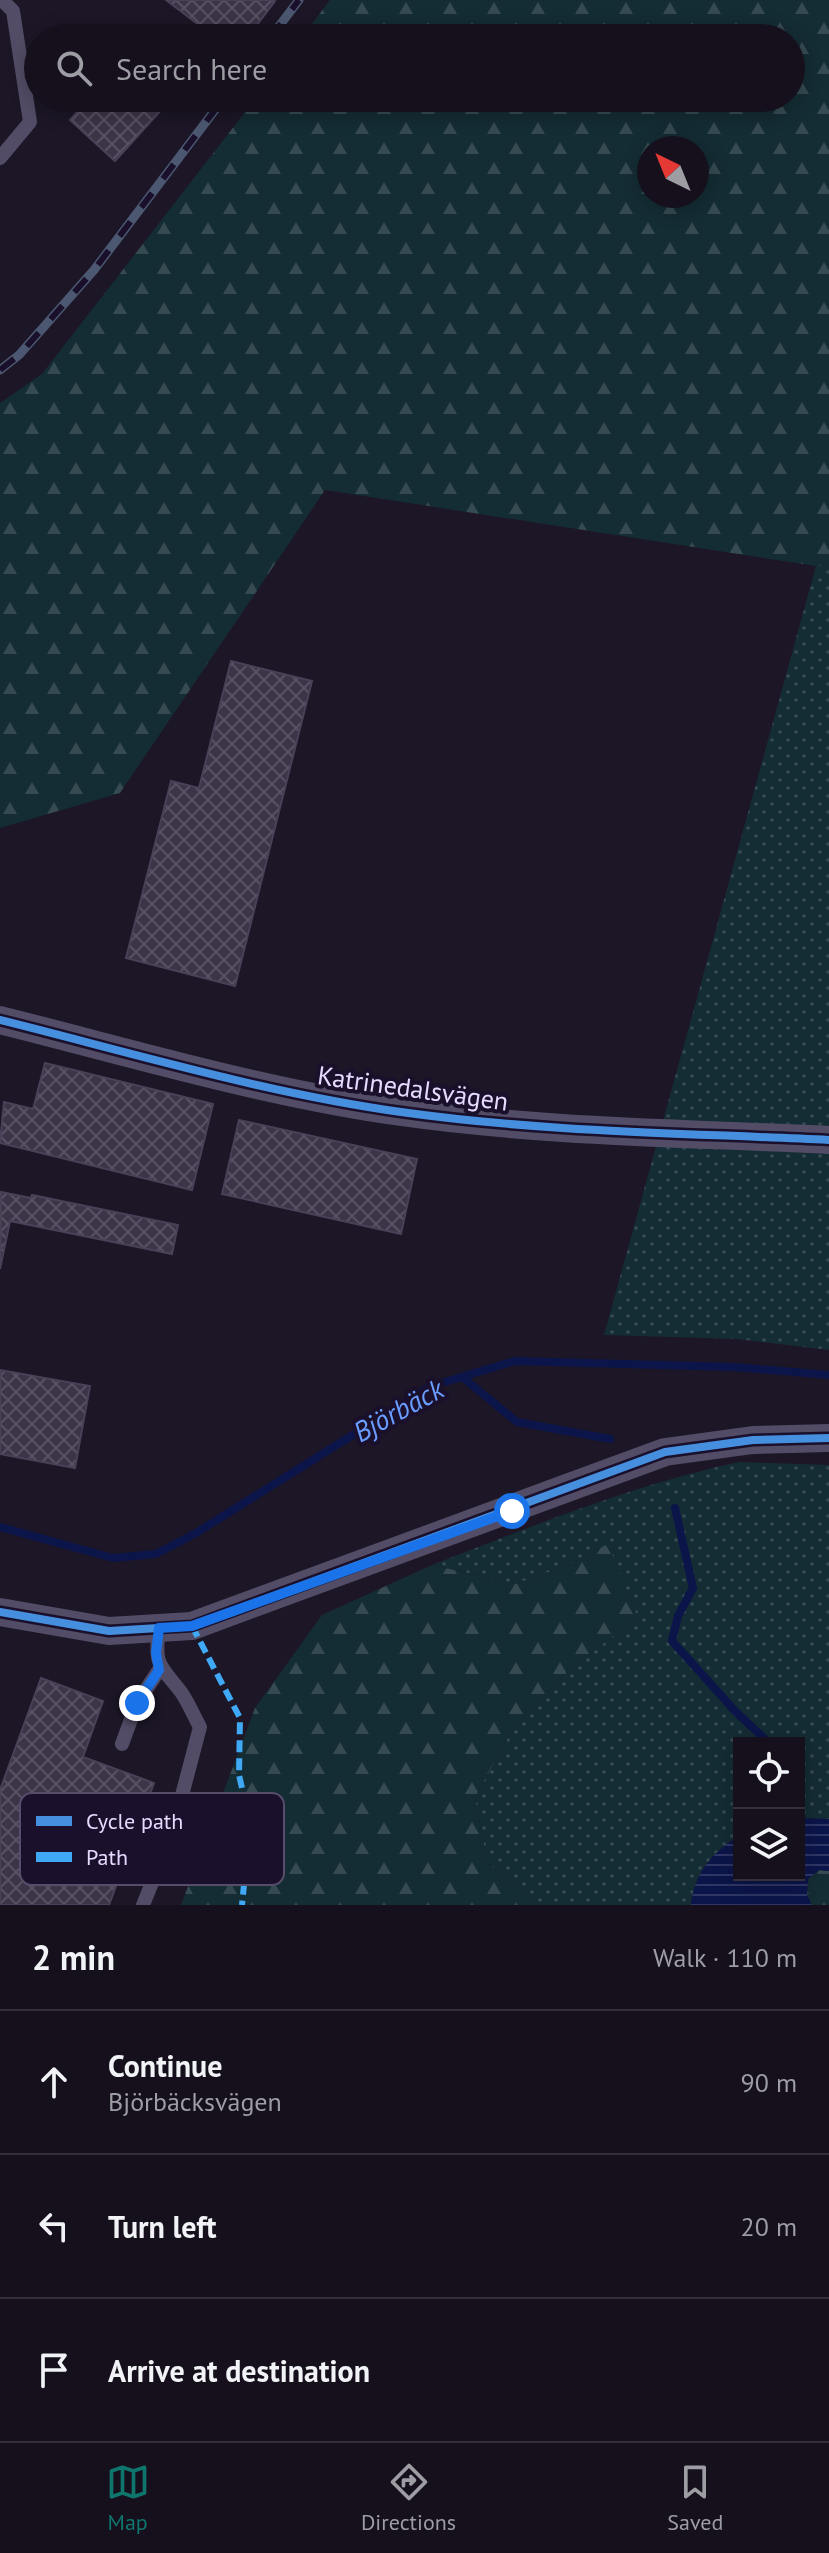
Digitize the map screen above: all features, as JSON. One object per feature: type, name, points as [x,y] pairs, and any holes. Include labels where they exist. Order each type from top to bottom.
[{"type":"street","name":"Katrinedalsvägen","points":[[0,1020],[251,1083],[400,1112],[570,1128],[829,1140]]},
{"type":"street","points":[[0,1612],[109,1631],[192,1626],[665,1452],[753,1440],[829,1438]]},
{"type":"lane","points":[[2,0],[13,11],[24,83]]},
{"type":"lane","points":[[0,158],[30,122],[28,112]]},
{"type":"lane","points":[[159,1628],[156,1653],[159,1670],[182,1693],[200,1727],[183,1793]]},
{"type":"lane","points":[[122,1744],[137,1703],[159,1670]]},
{"type":"lane","points":[[143,1905],[151,1885]]},
{"type":"green space","points":[[330,0],[829,0],[829,562],[816,566],[325,490],[120,793],[0,828],[0,403],[42,374],[245,112],[805,112],[805,24],[312,24]]},
{"type":"green space","points":[[829,562],[829,1350],[738,1339],[604,1335],[816,566]]},
{"type":"green space","points":[[739,1462],[829,1465],[829,1819],[805,1818],[805,1737],[733,1737],[733,1840],[706,1864],[696,1882],[691,1905],[542,1905],[487,1863],[475,1797],[515,1725],[574,1665],[638,1618],[607,1545],[566,1566],[515,1584],[432,1565],[621,1494]]},
{"type":"green space","points":[[608,1544],[638,1618],[574,1665],[515,1725],[475,1797],[487,1863],[542,1905],[181,1905],[189,1885],[284,1885],[284,1793],[223,1793],[255,1708],[322,1615],[432,1565],[515,1584],[566,1566]]},
{"type":"green space","points":[[819,1870],[829,1871],[829,1905],[812,1905],[807,1895],[808,1879]]},
{"type":"shaded area","points":[[805,1818],[829,1819],[829,1871],[819,1870],[808,1879],[807,1895],[812,1905],[691,1905],[696,1882],[706,1864],[733,1840],[733,1881],[805,1881]]},
{"type":"building","points":[[166,0],[275,1],[258,24],[198,24]]},
{"type":"building","points":[[77,112],[159,112],[115,161],[70,120]]},
{"type":"building","points":[[231,661],[312,681],[235,986],[126,958],[171,781],[199,788]]},
{"type":"building","points":[[45,1063],[213,1104],[192,1190],[0,1143],[4,1102],[33,1109]]},
{"type":"building","points":[[239,1120],[417,1159],[401,1234],[222,1194]]},
{"type":"building","points":[[1,1192],[31,1198],[32,1195],[178,1225],[172,1254],[10,1221],[0,1269]]},
{"type":"building","points":[[0,1370],[90,1386],[75,1468],[0,1454]]},
{"type":"building","points":[[41,1678],[103,1701],[83,1757],[154,1783],[150,1793],[20,1793],[20,1885],[116,1885],[109,1905],[0,1905],[0,1790]]},
{"type":"waterway","name":"Björbäck","points":[[0,1527],[113,1558],[156,1554],[196,1533],[431,1386],[515,1361],[734,1367],[829,1375]]},
{"type":"waterway","points":[[462,1377],[517,1422],[610,1439]]},
{"type":"waterway","points":[[675,1508],[693,1588],[678,1616],[672,1641],[763,1737]]},
{"type":"railway","points":[[281,24],[299,0]]},
{"type":"railway","points":[[0,370],[19,355],[94,270],[213,112]]},
{"type":"marked path","points":[[192,1626],[240,1718],[239,1775],[243,1793]]},
{"type":"marked path","points":[[242,1905],[244,1885]]},
{"type":"cycle path","points":[[0,1020],[249,1083],[401,1112],[561,1128],[829,1140]]},
{"type":"cycle path","points":[[0,1612],[109,1631],[192,1626],[665,1452],[753,1440],[829,1438]]},
{"type":"route","points":[[137,1703],[159,1670],[156,1653],[159,1628],[192,1626],[512,1511]]}]
